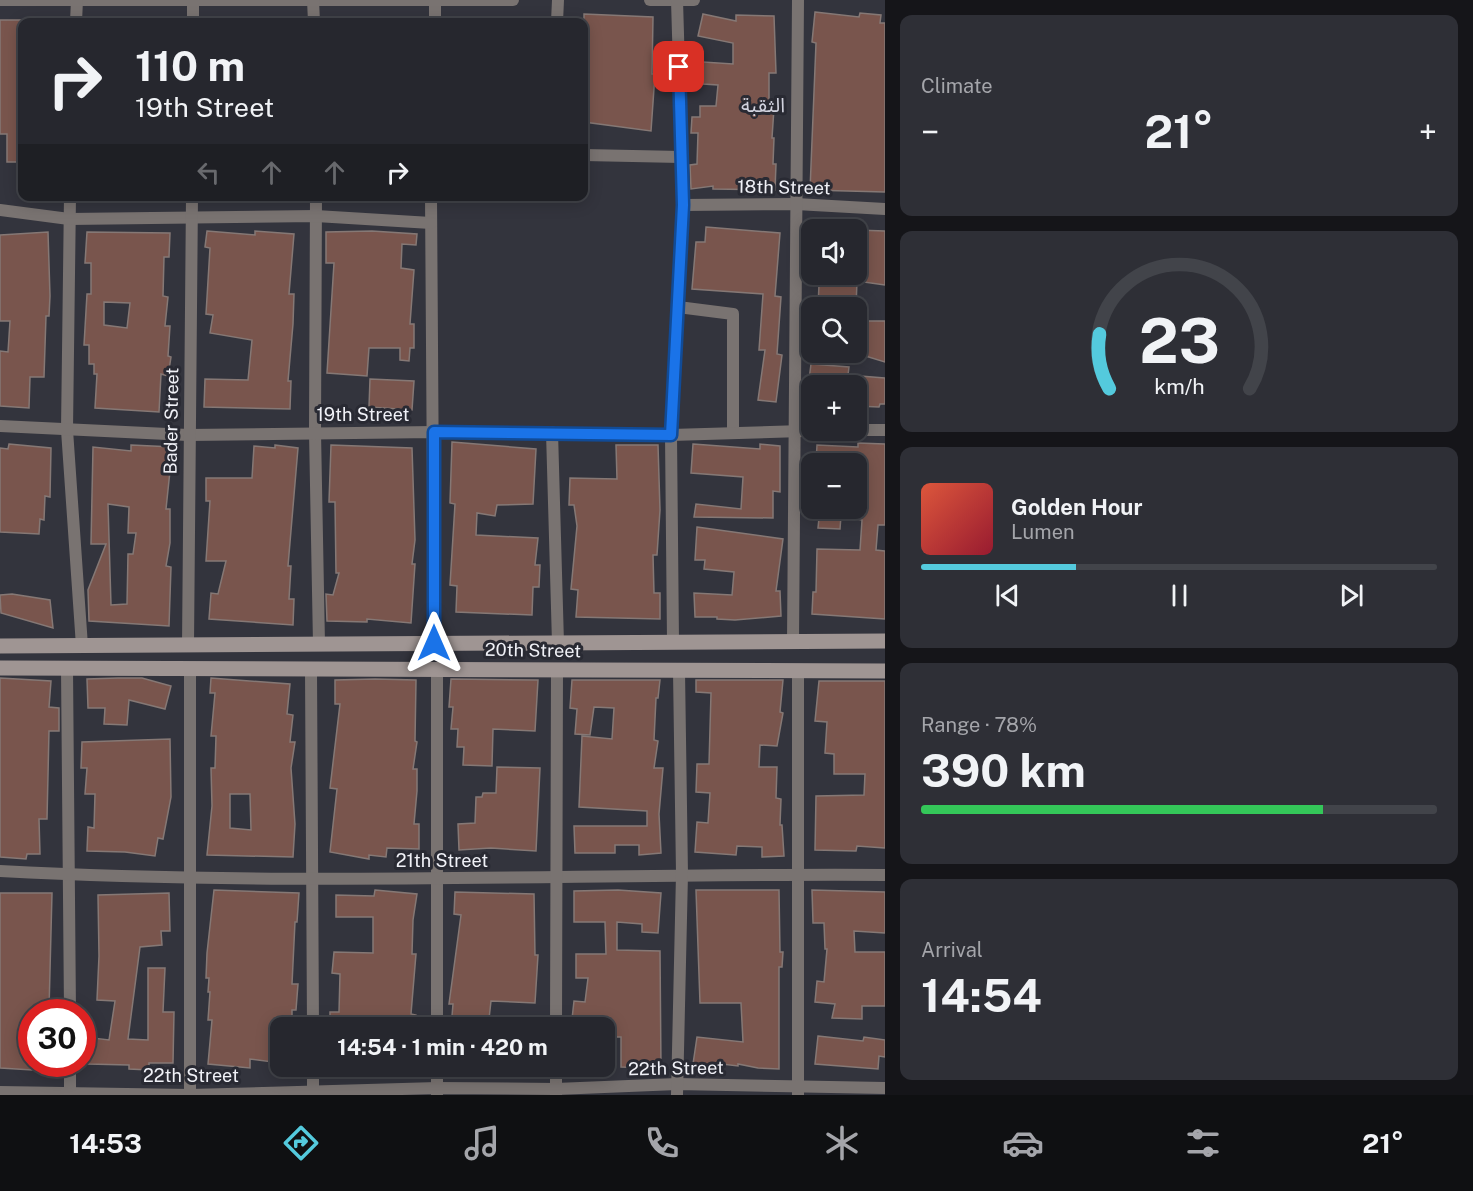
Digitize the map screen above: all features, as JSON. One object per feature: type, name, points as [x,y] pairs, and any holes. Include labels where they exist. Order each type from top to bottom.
[{"type":"street","points":[[0,0],[513,0]]},
{"type":"street","points":[[76,18],[77,0]]},
{"type":"street","points":[[193,0],[193,18]]},
{"type":"street","points":[[313,0],[314,18]]},
{"type":"street","points":[[435,0],[435,18]]},
{"type":"street","points":[[557,18],[558,0]]},
{"type":"street","points":[[650,0],[694,0]]},
{"type":"street","points":[[674,641],[671,435],[683,205],[677,0]]},
{"type":"street","points":[[793,642],[798,0]]},
{"type":"street","points":[[588,155],[681,156]]},
{"type":"street","points":[[70,201],[68,430],[82,646]]},
{"type":"street","name":"Bader Street","points":[[188,645],[192,201]]},
{"type":"street","points":[[316,201],[315,432],[319,644]]},
{"type":"street","points":[[431,201],[434,643]]},
{"type":"street","name":"18th Street","points":[[683,205],[796,204],[885,209]]},
{"type":"street","points":[[0,210],[69,219],[316,216],[430,223]]},
{"type":"street","points":[[678,307],[733,314],[733,433]]},
{"type":"street","name":"19th Street","points":[[0,426],[189,435],[315,432],[552,432],[671,435],[801,431]]},
{"type":"street","points":[[867,430],[885,430]]},
{"type":"street","points":[[552,432],[558,643]]},
{"type":"street","name":"20th Street","points":[[0,646],[885,641]]},
{"type":"street","name":"20th Street","points":[[0,668],[885,671]]},
{"type":"street","points":[[437,668],[435,878],[437,1017]]},
{"type":"street","points":[[67,669],[71,875],[70,999]]},
{"type":"street","points":[[190,669],[190,1095]]},
{"type":"street","points":[[311,670],[313,1017]]},
{"type":"street","points":[[556,1017],[557,670]]},
{"type":"street","points":[[798,671],[798,1091]]},
{"type":"street","points":[[677,1090],[682,874],[679,672]]},
{"type":"street","name":"21th Street","points":[[0,871],[71,875],[313,879],[557,879],[682,874],[885,875]]},
{"type":"street","points":[[70,1077],[70,1093]]},
{"type":"street","points":[[313,1077],[313,1093]]},
{"type":"street","name":"22th Street","points":[[0,1092],[190,1095],[437,1091],[798,1091],[885,1088]]},
{"type":"building","points":[[815,12],[859,17],[860,13],[881,15],[880,23],[885,23],[885,192],[810,190],[816,43],[812,42]]},
{"type":"building","points":[[584,14],[653,17],[652,74],[655,74],[651,131],[588,123],[588,18],[584,18]]},
{"type":"building","points":[[703,14],[736,21],[736,15],[774,16],[776,73],[769,73],[769,108],[774,108],[772,138],[774,138],[773,164],[776,164],[775,190],[713,189],[713,186],[691,189],[690,165],[697,164],[698,133],[691,133],[692,117],[700,117],[700,106],[716,106],[718,85],[703,84],[703,78],[688,77],[688,61],[733,64],[733,43],[698,36]]},
{"type":"building","points":[[0,20],[18,20],[18,162],[7,162],[7,134],[0,134]]},
{"type":"building","points":[[706,227],[780,233],[775,296],[781,297],[777,354],[782,355],[776,402],[758,400],[765,350],[759,350],[763,294],[692,289],[696,242],[705,242]]},
{"type":"building","points":[[867,230],[885,231],[885,285],[867,282]]},
{"type":"building","points":[[207,231],[255,235],[255,231],[294,234],[289,294],[294,294],[288,381],[291,381],[290,409],[204,407],[205,379],[248,380],[252,340],[210,333],[213,315],[206,314],[210,248],[205,247]]},
{"type":"building","points":[[372,231],[417,234],[416,245],[402,244],[401,268],[414,270],[410,324],[414,324],[414,348],[410,348],[409,361],[400,360],[400,348],[369,348],[367,376],[327,373],[334,263],[326,263],[326,232]]},
{"type":"building","points":[[48,232],[50,296],[49,316],[46,316],[44,377],[30,377],[29,408],[0,406],[0,351],[8,352],[10,321],[0,321],[0,235]]},
{"type":"building","points":[[87,232],[170,233],[169,257],[164,257],[163,296],[168,297],[165,326],[170,326],[168,356],[171,357],[168,376],[161,374],[159,412],[95,408],[97,374],[94,374],[94,364],[89,364],[89,345],[84,345],[87,294],[91,294],[91,263],[85,263]],"holes":[[[104,302],[130,303],[127,328],[104,325]]]},
{"type":"building","points":[[819,285],[857,285],[856,297],[818,297]]},
{"type":"building","points":[[867,321],[885,321],[885,362],[867,357]]},
{"type":"building","points":[[811,364],[849,367],[848,375],[810,375]]},
{"type":"building","points":[[867,377],[885,378],[885,404],[880,404],[879,407],[867,406]]},
{"type":"building","points":[[370,379],[414,381],[412,410],[369,407]]},
{"type":"building","points":[[452,442],[536,449],[533,504],[497,505],[495,516],[477,513],[476,535],[538,538],[535,565],[540,565],[539,587],[533,587],[532,615],[456,612],[457,586],[450,585],[455,504],[450,503]]},
{"type":"building","points":[[858,443],[885,444],[885,525],[878,525],[876,550],[885,551],[885,619],[812,614],[813,592],[816,592],[817,549],[860,550],[862,520],[857,519],[867,519],[867,453],[817,453],[817,445],[858,447]]},
{"type":"building","points":[[9,444],[51,448],[50,497],[45,496],[44,520],[40,519],[39,534],[0,532],[0,448],[8,449]]},
{"type":"building","points":[[693,444],[760,449],[760,444],[780,446],[780,492],[773,491],[773,518],[694,517],[696,504],[741,509],[743,477],[691,473]]},
{"type":"building","points":[[131,445],[173,447],[173,471],[170,471],[166,509],[170,509],[170,543],[166,566],[171,567],[169,626],[89,621],[88,590],[106,544],[91,544],[93,447],[131,451]],"holes":[[[108,504],[129,507],[128,533],[136,533],[133,554],[128,554],[127,604],[111,605]]]},
{"type":"building","points":[[275,445],[298,448],[288,566],[291,566],[289,599],[294,599],[293,625],[209,619],[211,593],[218,594],[226,561],[206,561],[210,501],[206,501],[206,478],[252,478],[254,446],[275,448]]},
{"type":"building","points":[[331,445],[412,448],[415,540],[412,564],[415,564],[411,623],[367,619],[367,622],[327,621],[326,594],[333,595],[339,573],[336,573],[335,502],[329,502]]},
{"type":"building","points":[[616,445],[658,445],[660,510],[657,555],[653,555],[654,593],[660,593],[660,619],[576,617],[578,590],[571,589],[577,526],[574,505],[569,505],[570,478],[617,479]]},
{"type":"building","points":[[819,519],[841,519],[840,529],[818,528]]},
{"type":"building","points":[[697,527],[783,539],[776,591],[780,591],[781,616],[735,620],[695,617],[694,593],[732,595],[734,572],[704,569],[705,560],[695,560]]},
{"type":"building","points":[[12,594],[50,600],[53,628],[1,613],[0,595]]},
{"type":"building","points":[[0,678],[51,681],[49,707],[59,708],[59,731],[49,731],[47,819],[39,819],[40,854],[27,854],[26,859],[0,857]]},
{"type":"building","points":[[142,678],[171,686],[165,709],[129,700],[127,725],[104,724],[105,708],[88,708],[87,679]]},
{"type":"building","points":[[211,678],[290,684],[287,714],[293,715],[290,742],[295,742],[291,768],[295,824],[293,857],[207,855],[212,806],[211,768],[215,768],[216,736],[211,736],[215,693],[210,693]],"holes":[[[230,794],[250,794],[251,830],[230,828]]]},
{"type":"building","points":[[451,679],[538,680],[535,731],[493,729],[492,766],[463,765],[464,747],[457,747],[458,729],[451,729],[453,707],[449,707]]},
{"type":"building","points":[[335,680],[416,680],[415,741],[417,742],[413,769],[417,769],[414,824],[419,824],[419,849],[387,848],[386,857],[369,855],[369,859],[330,852],[337,789],[330,788],[340,704],[335,704]]},
{"type":"building","points":[[572,680],[660,680],[658,698],[656,698],[654,740],[658,741],[654,768],[663,768],[659,814],[661,853],[639,855],[639,845],[615,845],[615,853],[575,853],[574,826],[647,826],[647,811],[579,807],[582,736],[612,739],[614,708],[594,707],[590,735],[575,734],[577,709],[570,708]]},
{"type":"building","points":[[696,680],[783,680],[780,712],[783,713],[777,746],[760,745],[759,767],[777,767],[776,798],[781,799],[780,825],[782,825],[784,856],[762,857],[762,847],[737,846],[736,855],[695,852],[697,822],[708,823],[710,793],[696,792],[697,764],[709,764],[711,693],[696,692]]},
{"type":"building","points":[[819,681],[885,681],[885,848],[857,846],[856,851],[815,850],[816,796],[864,795],[865,774],[834,774],[834,754],[825,753],[827,722],[815,721]]},
{"type":"building","points":[[170,739],[171,797],[163,839],[158,838],[155,856],[87,851],[88,827],[94,828],[95,794],[85,794],[87,768],[81,768],[82,742]]},
{"type":"building","points":[[497,767],[540,768],[536,851],[491,848],[459,850],[458,824],[475,823],[476,797],[482,797],[483,793],[496,793]]},
{"type":"building","points":[[214,890],[299,893],[292,984],[298,984],[296,1010],[292,1010],[292,1017],[270,1017],[270,1062],[250,1059],[250,1068],[208,1064],[212,1020],[208,1020],[210,992],[208,992],[209,978],[206,978]]},
{"type":"building","points":[[375,890],[417,894],[413,920],[412,954],[416,954],[411,1014],[416,1017],[330,1017],[330,1012],[339,1012],[340,974],[332,973],[334,952],[373,953],[373,917],[336,917],[336,895],[374,896]]},
{"type":"building","points":[[618,890],[661,893],[658,933],[642,932],[642,924],[617,922],[617,950],[660,951],[661,1068],[621,1067],[621,1037],[615,1037],[615,1017],[572,1017],[574,1001],[585,1002],[588,978],[576,978],[576,954],[606,954],[605,922],[574,922],[574,891]]},
{"type":"building","points":[[696,890],[779,890],[780,952],[783,952],[782,967],[779,967],[779,1069],[738,1064],[738,1066],[713,1063],[712,1067],[693,1064],[697,1037],[743,1042],[741,1003],[700,1003]]},
{"type":"building","points":[[812,890],[885,892],[885,933],[854,931],[855,952],[885,952],[885,1006],[862,1006],[862,1019],[832,1018],[835,1004],[815,1002],[817,981],[824,982],[827,949],[825,949],[824,923],[813,923]]},
{"type":"building","points":[[455,892],[534,894],[535,955],[538,955],[535,1003],[491,1001],[489,1017],[452,1017],[453,1004],[449,1004],[461,915],[454,914]]},
{"type":"building","points":[[0,893],[52,893],[49,999],[18,999],[18,1069],[0,1068]]},
{"type":"building","points":[[169,893],[170,931],[161,931],[162,945],[140,947],[128,1039],[148,1040],[148,968],[165,968],[163,1012],[174,1012],[173,1063],[149,1063],[149,1070],[129,1069],[129,1065],[96,1064],[96,1038],[109,1040],[115,1001],[97,1000],[98,895]]},
{"type":"building","points":[[818,1036],[863,1041],[864,1037],[885,1040],[885,1057],[879,1056],[878,1069],[815,1064]]},
{"type":"district","name":"الثقبة","points":[[763,105]]},
{"type":"route","points":[[434,643],[434,432],[671,435],[683,205],[679,67]]}]
